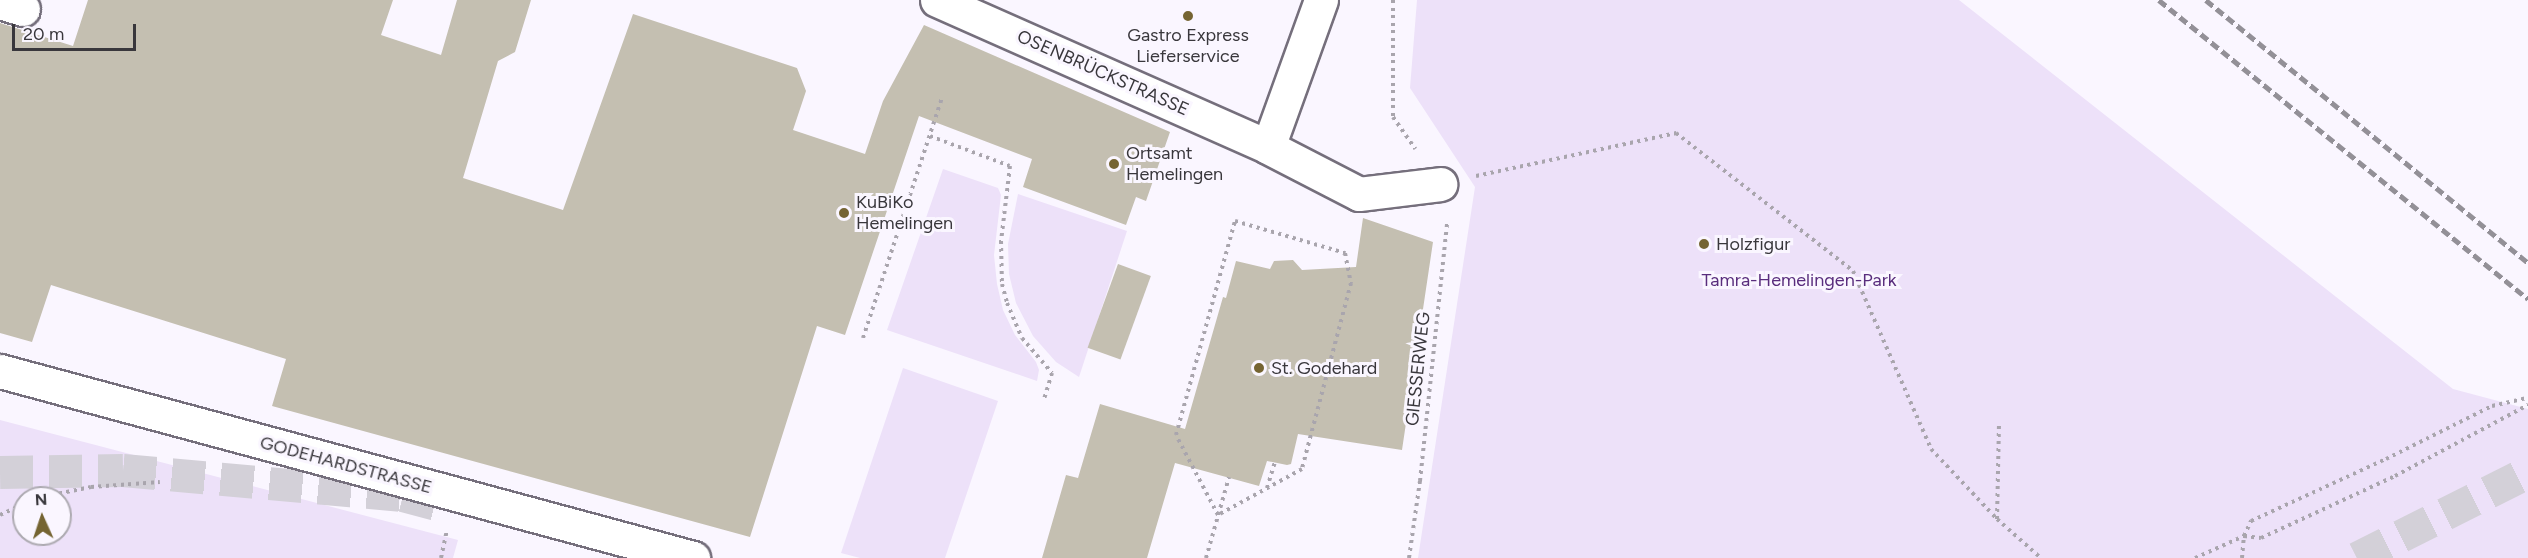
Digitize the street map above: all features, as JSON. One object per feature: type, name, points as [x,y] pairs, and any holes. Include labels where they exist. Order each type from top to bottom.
[{"type":"street","name":"OSENBRÜCKSTRASSE","points":[[938,0],[1268,147],[1359,194],[1440,184]]},
{"type":"street","points":[[1268,147],[1322,0]]},
{"type":"street","name":"GODEHARDSTRASSE","points":[[0,371],[693,558]]},
{"type":"path","name":"GIESSERWEG","points":[[1394,0],[1393,117],[1440,184],[1448,212],[1421,470],[1408,558]]},
{"type":"path","points":[[863,339],[942,98]]},
{"type":"path","points":[[1440,184],[1676,133],[1853,271],[1930,449],[1997,519],[2041,558]]},
{"type":"path","points":[[930,136],[1010,166],[1001,241],[1002,284],[1007,303],[1022,338],[1052,373],[1044,399]]},
{"type":"path","points":[[1235,221],[1345,253],[1351,283],[1302,469],[1218,515],[1176,435],[1235,221]]},
{"type":"path","points":[[2242,558],[2244,536],[2251,520],[2386,459],[2492,406],[2528,398]]},
{"type":"path","points":[[2195,558],[2244,536],[2261,538],[2384,481],[2528,405]]},
{"type":"path","points":[[1997,519],[1999,424]]},
{"type":"path","points":[[1267,489],[1275,462]]},
{"type":"path","points":[[1206,558],[1229,477]]},
{"type":"path","points":[[72,491],[91,487],[160,482]]},
{"type":"green space","name":"Tamra-Hemelingen-Park","points":[[1417,0],[1959,0],[2453,389],[2528,409],[2528,558],[1418,558],[1475,187],[1410,88]]},
{"type":"green space","points":[[943,169],[998,188],[1001,195],[994,255],[997,284],[1003,310],[1015,335],[1036,362],[1039,370],[1037,381],[887,330]]},
{"type":"green space","points":[[1018,194],[1127,231],[1079,377],[1056,362],[1033,336],[1016,303],[1009,274],[1008,244]]},
{"type":"green space","points":[[903,368],[998,401],[945,558],[860,558],[841,553]]},
{"type":"green space","points":[[0,420],[458,540],[453,558],[0,558]]},
{"type":"building","points":[[88,0],[393,0],[381,35],[441,55],[457,0],[531,0],[515,52],[498,61],[463,178],[563,210],[633,14],[797,68],[806,91],[793,130],[865,154],[883,101],[924,25],[1170,132],[1146,201],[1136,197],[1126,225],[1023,187],[1032,159],[919,116],[845,335],[817,326],[750,537],[272,406],[286,359],[51,285],[32,342],[0,333],[0,23],[73,46]]},
{"type":"building","points":[[1363,218],[1433,242],[1402,450],[1298,434],[1291,464],[1267,461],[1259,486],[1175,463],[1147,558],[1042,558],[1066,475],[1078,478],[1100,404],[1185,429],[1223,297],[1226,298],[1236,261],[1270,269],[1274,261],[1293,260],[1302,270],[1356,267]]},
{"type":"building","points":[[1118,264],[1151,276],[1120,360],[1088,348]]},
{"type":"tunnel","points":[[0,472],[123,470],[403,495],[437,504]]},
{"type":"tunnel","points":[[2357,558],[2528,472]]},
{"type":"railway","points":[[2159,0],[2528,299]]},
{"type":"railway","points":[[2206,0],[2528,263]]},
{"type":"place","name":"Gastro Express Lieferservice","points":[[1188,16]]},
{"type":"place","name":"Ortsamt Hemelingen","points":[[1114,164]]},
{"type":"place","name":"KuBiKo Hemelingen","points":[[844,213]]},
{"type":"place","name":"Holzfigur","points":[[1704,244]]},
{"type":"place","name":"St. Godehard","points":[[1259,368]]}]
